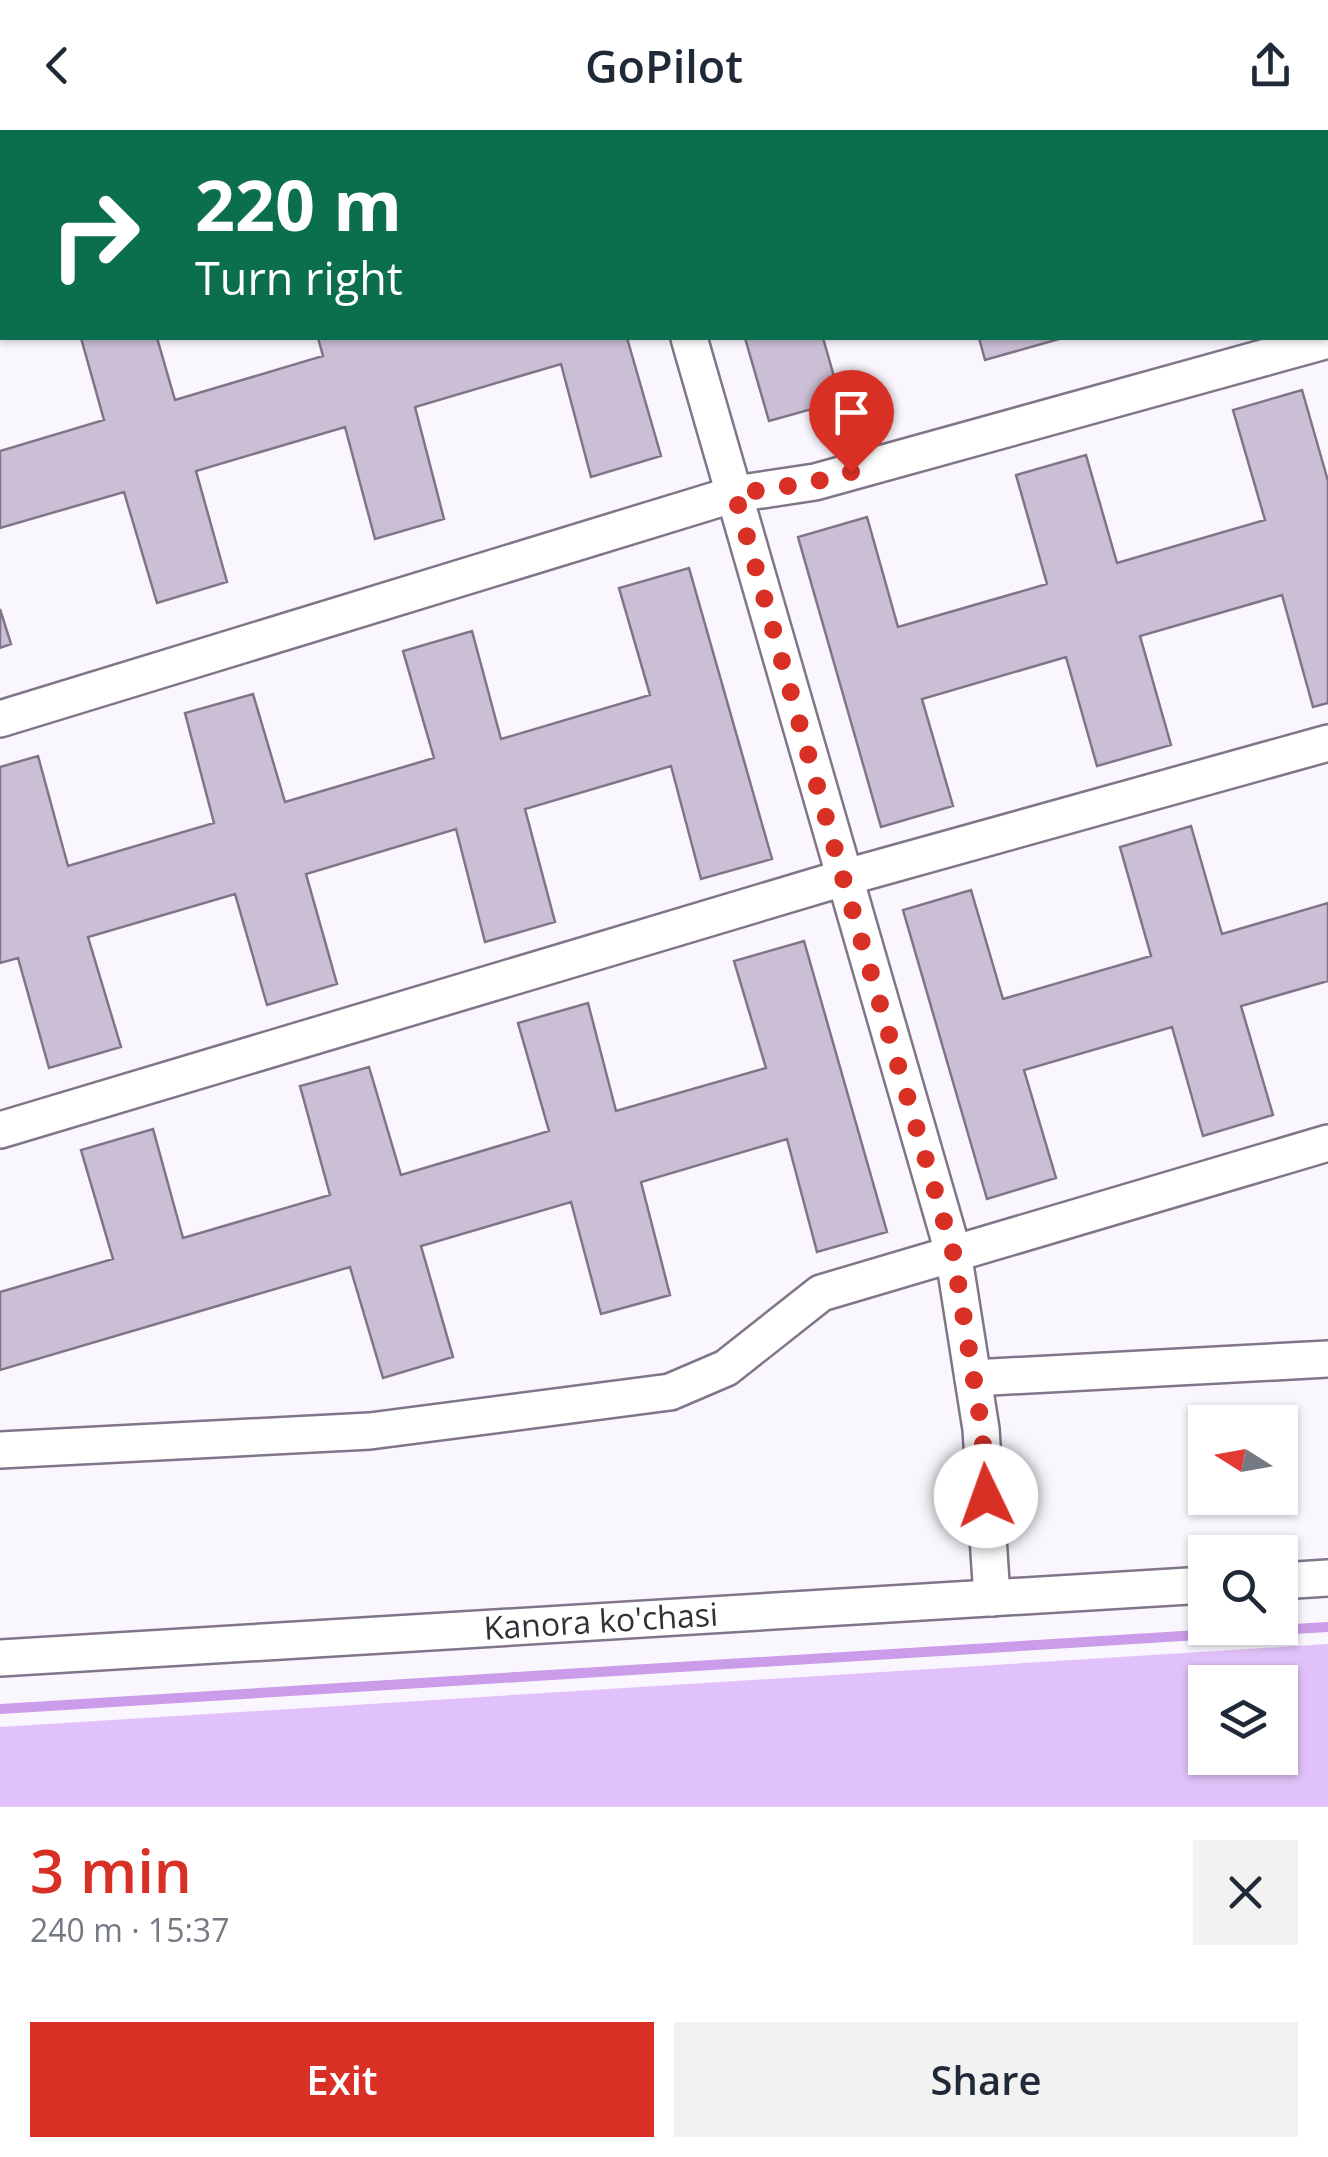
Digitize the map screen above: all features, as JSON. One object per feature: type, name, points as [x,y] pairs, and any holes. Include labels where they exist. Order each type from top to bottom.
[{"type":"street","points":[[690,340],[953,1252],[982,1429],[992,1598]]},
{"type":"street","points":[[0,718],[735,494],[814,482],[1328,340]]},
{"type":"street","points":[[0,1130],[843,878],[1328,743]]},
{"type":"street","points":[[0,1450],[370,1431],[670,1392],[726,1368],[821,1293],[1328,1144]]},
{"type":"street","points":[[973,1378],[1328,1359]]},
{"type":"street","points":[[1298,1580],[1328,1578]]},
{"type":"street","name":"Kanora ko'chasi","points":[[0,1658],[1188,1586]]},
{"type":"shaded area","points":[[1328,1644],[1328,1807],[0,1807],[0,1727]]},
{"type":"building","points":[[82,340],[158,340],[175,400],[323,356],[319,340],[628,340],[661,456],[591,477],[561,364],[415,407],[444,519],[375,539],[345,427],[196,471],[227,582],[157,603],[124,492],[0,528],[0,451],[104,420]]},
{"type":"building","points":[[746,340],[824,340],[841,401],[769,421]]},
{"type":"building","points":[[980,340],[1055,340],[985,360]]},
{"type":"building","points":[[1302,390],[1328,481],[1328,703],[1313,707],[1282,595],[1140,636],[1171,745],[1097,766],[1066,657],[922,699],[953,806],[881,827],[798,537],[867,517],[898,627],[1047,584],[1016,475],[1086,455],[1117,563],[1265,520],[1233,410]]},
{"type":"building","points":[[689,568],[772,859],[701,879],[671,766],[525,809],[555,922],[485,942],[456,829],[306,874],[337,984],[267,1005],[235,894],[88,937],[121,1047],[49,1068],[18,958],[0,963],[0,767],[38,756],[68,866],[214,823],[185,713],[253,694],[285,802],[434,758],[403,651],[472,631],[501,739],[650,695],[619,588]]},
{"type":"building","points":[[0,609],[11,644],[0,648]]},
{"type":"building","points":[[1191,826],[1222,934],[1328,903],[1328,981],[1241,1006],[1273,1115],[1203,1136],[1172,1027],[1024,1070],[1056,1178],[987,1199],[903,910],[971,890],[1003,999],[1151,956],[1120,847]]},
{"type":"building","points":[[804,941],[887,1232],[817,1252],[787,1139],[641,1182],[670,1295],[601,1314],[571,1202],[421,1246],[453,1357],[383,1378],[350,1267],[0,1370],[0,1292],[113,1259],[81,1150],[153,1129],[183,1238],[330,1195],[300,1086],[369,1067],[401,1175],[549,1131],[518,1023],[588,1003],[616,1111],[766,1068],[734,961]]},
{"type":"waterway","points":[[0,1709],[1328,1627]]},
{"type":"route","points":[[851,472],[735,494],[953,1252],[982,1429],[986,1496]]}]
